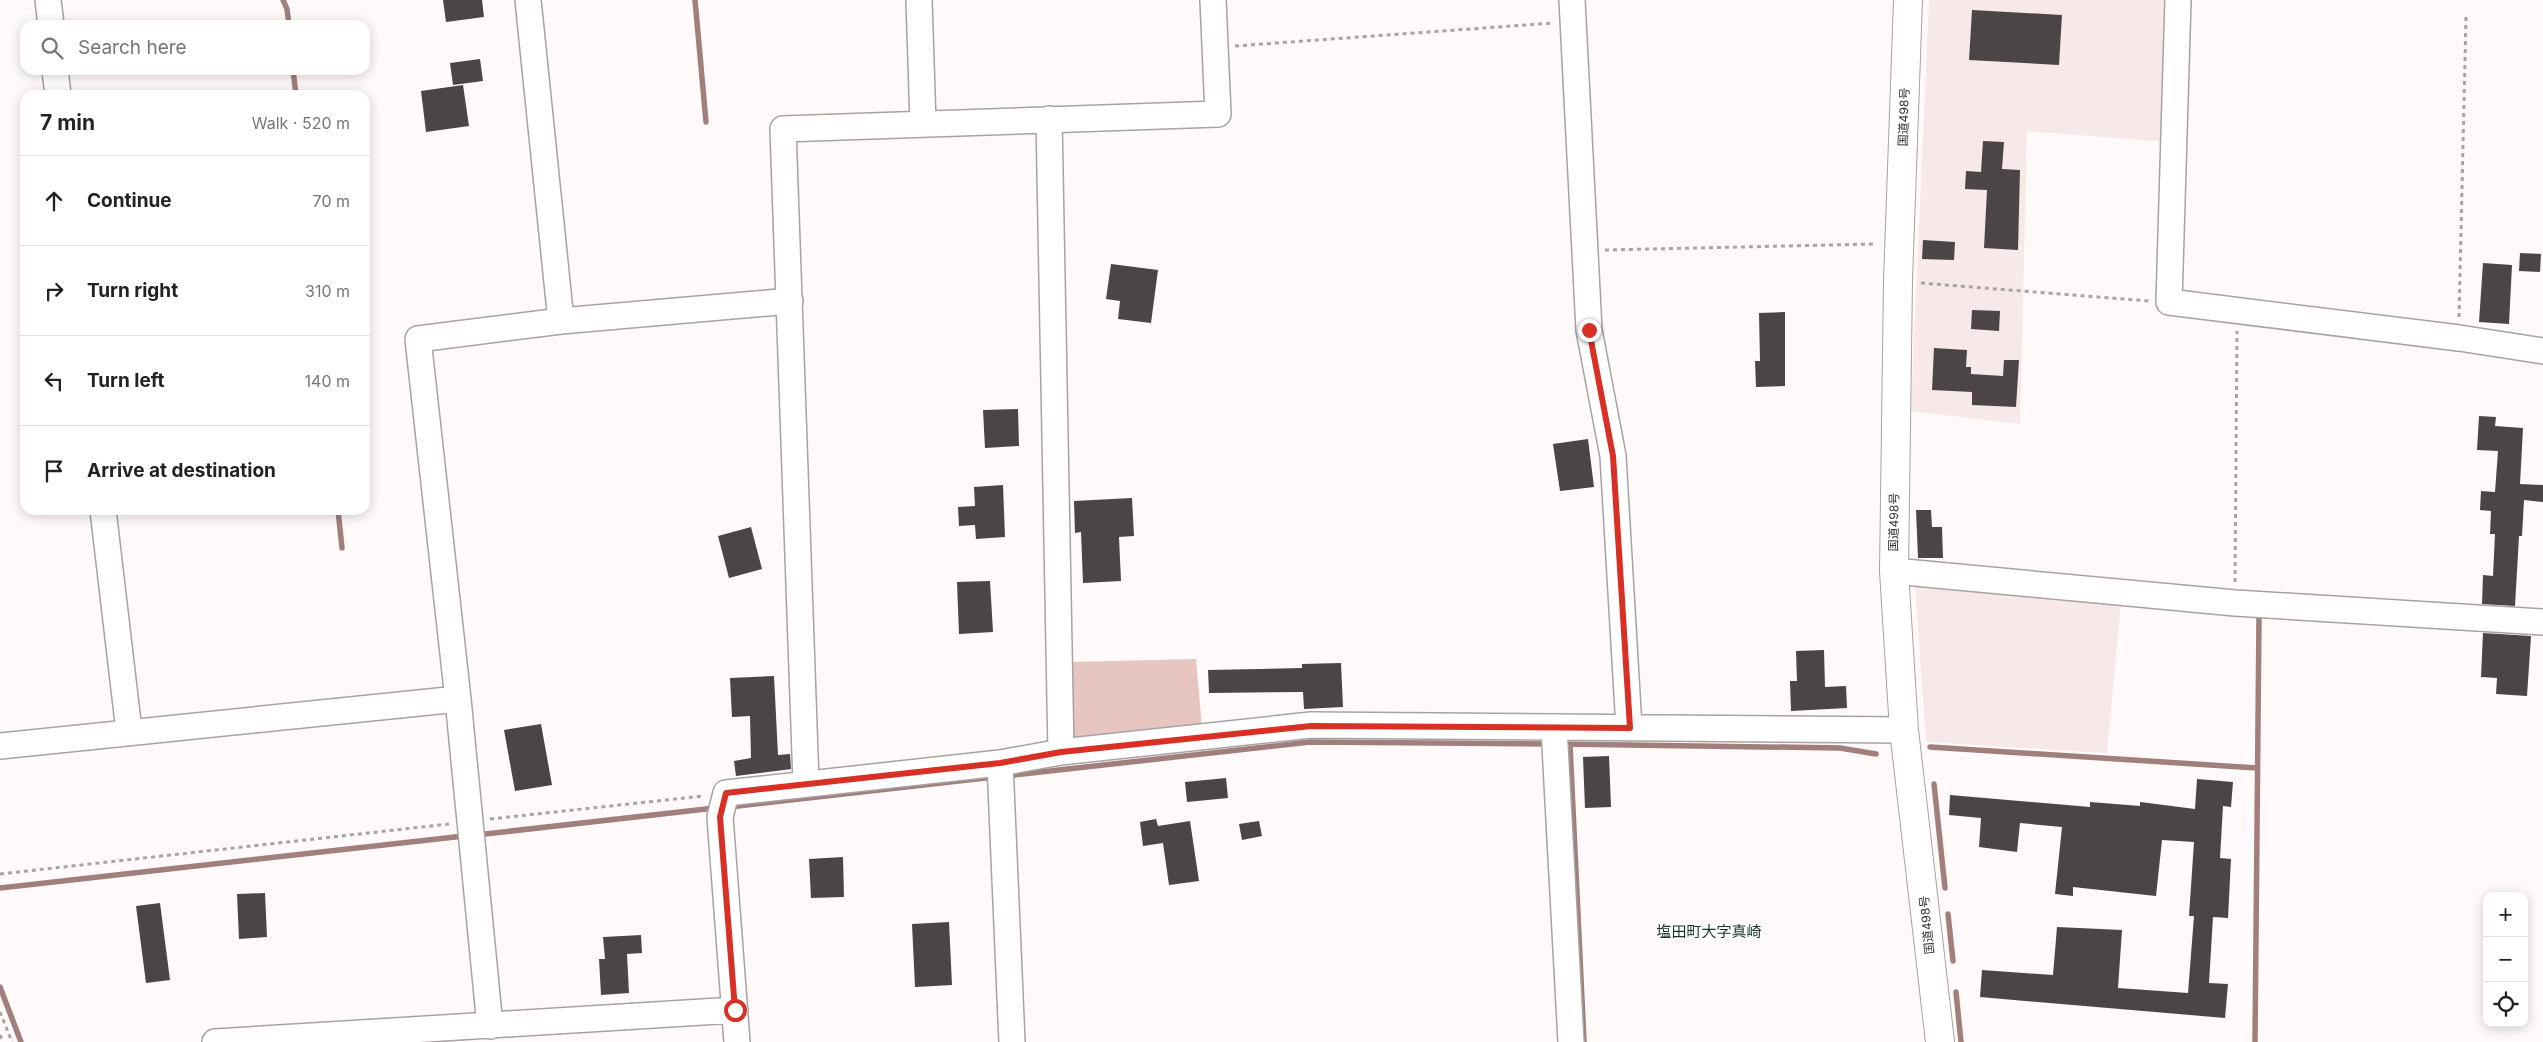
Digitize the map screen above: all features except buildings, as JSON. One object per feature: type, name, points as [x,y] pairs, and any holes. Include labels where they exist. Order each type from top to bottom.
[{"type":"highway","name":"国道498号","points":[[1908,0],[1898,281],[1894,571],[1904,730],[1940,1042]]},
{"type":"street","points":[[48,0],[50,20]]},
{"type":"street","points":[[528,0],[561,321]]},
{"type":"street","points":[[919,0],[923,123]]},
{"type":"street","points":[[806,783],[783,129],[1218,114],[1213,0]]},
{"type":"street","points":[[2178,0],[2169,302],[2459,338],[2543,351]]},
{"type":"street","points":[[1573,11],[1589,330],[1613,456],[1630,728]]},
{"type":"street","points":[[56,75],[58,90]]},
{"type":"street","points":[[1049,119],[1061,752]]},
{"type":"street","points":[[490,1026],[458,699],[418,339],[561,321],[790,301]]},
{"type":"street","points":[[104,515],[129,731]]},
{"type":"street","points":[[1894,571],[2235,602],[2543,622]]},
{"type":"street","points":[[0,746],[129,731],[458,699]]},
{"type":"street","points":[[737,1042],[720,817],[726,793],[1000,763],[1061,752],[1311,726],[1904,730]]},
{"type":"street","points":[[1554,727],[1571,1042]]},
{"type":"street","points":[[1000,763],[1012,1042]]},
{"type":"street","points":[[215,1042],[735,1010]]},
{"type":"path","points":[[1215,47],[1573,11]]},
{"type":"path","points":[[2459,338],[2466,16]]},
{"type":"path","points":[[1585,250],[1899,244]]},
{"type":"path","points":[[1898,281],[2169,302]]},
{"type":"path","points":[[2235,602],[2237,311]]},
{"type":"path","points":[[0,874],[726,793]]},
{"type":"path","points":[[0,1012],[12,1042]]},
{"type":"path","points":[[0,1035],[3,1042]]},
{"type":"shaded area","points":[[1929,0],[2171,0],[2169,142],[2027,131],[2020,424],[1911,411]]},
{"type":"shaded area","points":[[1915,584],[2121,602],[2107,753],[1926,742]]},
{"type":"shaded area","points":[[1196,659],[1202,728],[1071,739],[1070,662]]},
{"type":"waterway","points":[[283,0],[287,9],[288,20]]},
{"type":"waterway","points":[[695,0],[706,122]]},
{"type":"waterway","points":[[294,75],[295,90]]},
{"type":"waterway","points":[[339,515],[342,548]]},
{"type":"waterway","points":[[2255,1042],[2259,618]]},
{"type":"waterway","points":[[1005,776],[1310,742],[1549,744]]},
{"type":"waterway","points":[[1561,744],[1840,748],[1876,754]]},
{"type":"waterway","points":[[1570,745],[1584,1042]]},
{"type":"waterway","points":[[1930,747],[2257,768]]},
{"type":"waterway","points":[[729,807],[994,777]]},
{"type":"waterway","points":[[1934,784],[1945,888]]},
{"type":"waterway","points":[[476,835],[715,808]]},
{"type":"waterway","points":[[0,888],[464,836]]},
{"type":"waterway","points":[[1948,914],[1953,961]]},
{"type":"waterway","points":[[0,987],[21,1042]]},
{"type":"waterway","points":[[1956,992],[1961,1042]]},
{"type":"district","name":"塩田町大字真崎","points":[[1709,932]]},
{"type":"route","points":[[735,1010],[720,817],[726,793],[1000,763],[1061,752],[1311,726],[1630,728],[1613,456],[1589,330]]}]
